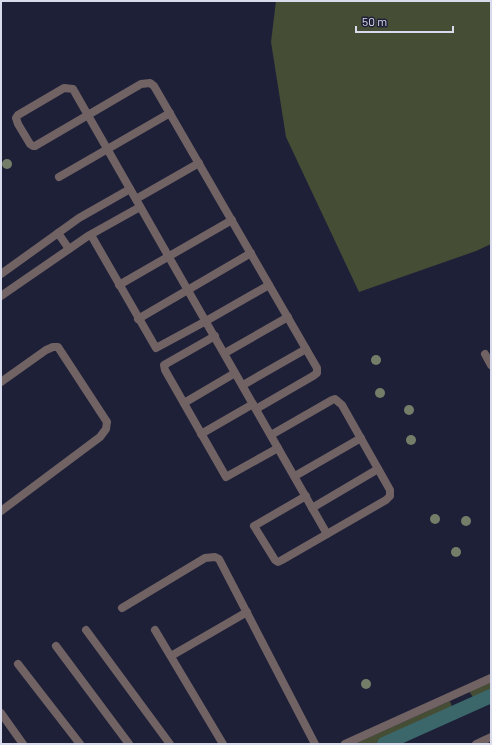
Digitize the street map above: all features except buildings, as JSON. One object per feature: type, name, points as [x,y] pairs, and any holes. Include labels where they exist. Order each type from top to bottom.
[{"type":"street","points":[[202,434],[255,407],[317,373],[318,368],[154,86],[150,83],[141,84],[89,115],[35,146],[30,144],[16,121],[16,118],[18,115],[64,88],[73,89],[89,115],[140,207],[236,372],[255,407],[278,448],[327,534]]},
{"type":"street","points":[[59,177],[170,113]]},
{"type":"street","points":[[136,199],[199,163]]},
{"type":"street","points":[[1,274],[79,218],[130,189]]},
{"type":"street","points":[[1,296],[69,249],[140,207]]},
{"type":"street","points":[[119,285],[232,220]]},
{"type":"street","points":[[58,233],[69,249]]},
{"type":"street","points":[[91,235],[156,348],[269,285]]},
{"type":"street","points":[[138,319],[251,253]]},
{"type":"street","points":[[225,353],[288,317]]},
{"type":"street","points":[[214,336],[164,365],[165,370],[226,477],[278,448]]},
{"type":"street","points":[[1,382],[46,350],[53,347],[58,347],[106,422],[106,429],[100,437],[1,511]]},
{"type":"street","points":[[243,385],[306,349]]},
{"type":"street","points":[[485,354],[491,365]]},
{"type":"street","points":[[184,403],[236,372]]},
{"type":"street","points":[[271,435],[335,399],[342,405],[390,490],[390,496],[386,500],[278,562],[272,557],[254,526],[306,496]]},
{"type":"street","points":[[294,476],[360,438]]},
{"type":"street","points":[[312,508],[378,469]]},
{"type":"street","points":[[122,608],[205,558],[215,557],[219,559],[315,744]]},
{"type":"street","points":[[171,656],[247,612]]},
{"type":"street","points":[[86,630],[170,744]]},
{"type":"street","points":[[155,630],[223,744]]},
{"type":"street","points":[[56,646],[129,744]]},
{"type":"street","points":[[18,664],[80,744]]},
{"type":"street","points":[[345,744],[491,678]]},
{"type":"street","points":[[1,713],[24,744]]},
{"type":"street","points":[[476,744],[491,737]]},
{"type":"green space","points":[[276,1],[491,1],[491,244],[476,251],[359,292],[286,137],[271,42]]},
{"type":"green space","points":[[491,682],[491,692],[474,699],[469,691]]},
{"type":"green space","points":[[450,701],[452,707],[374,744],[354,744]]},
{"type":"waterway","points":[[384,744],[491,696]]}]
